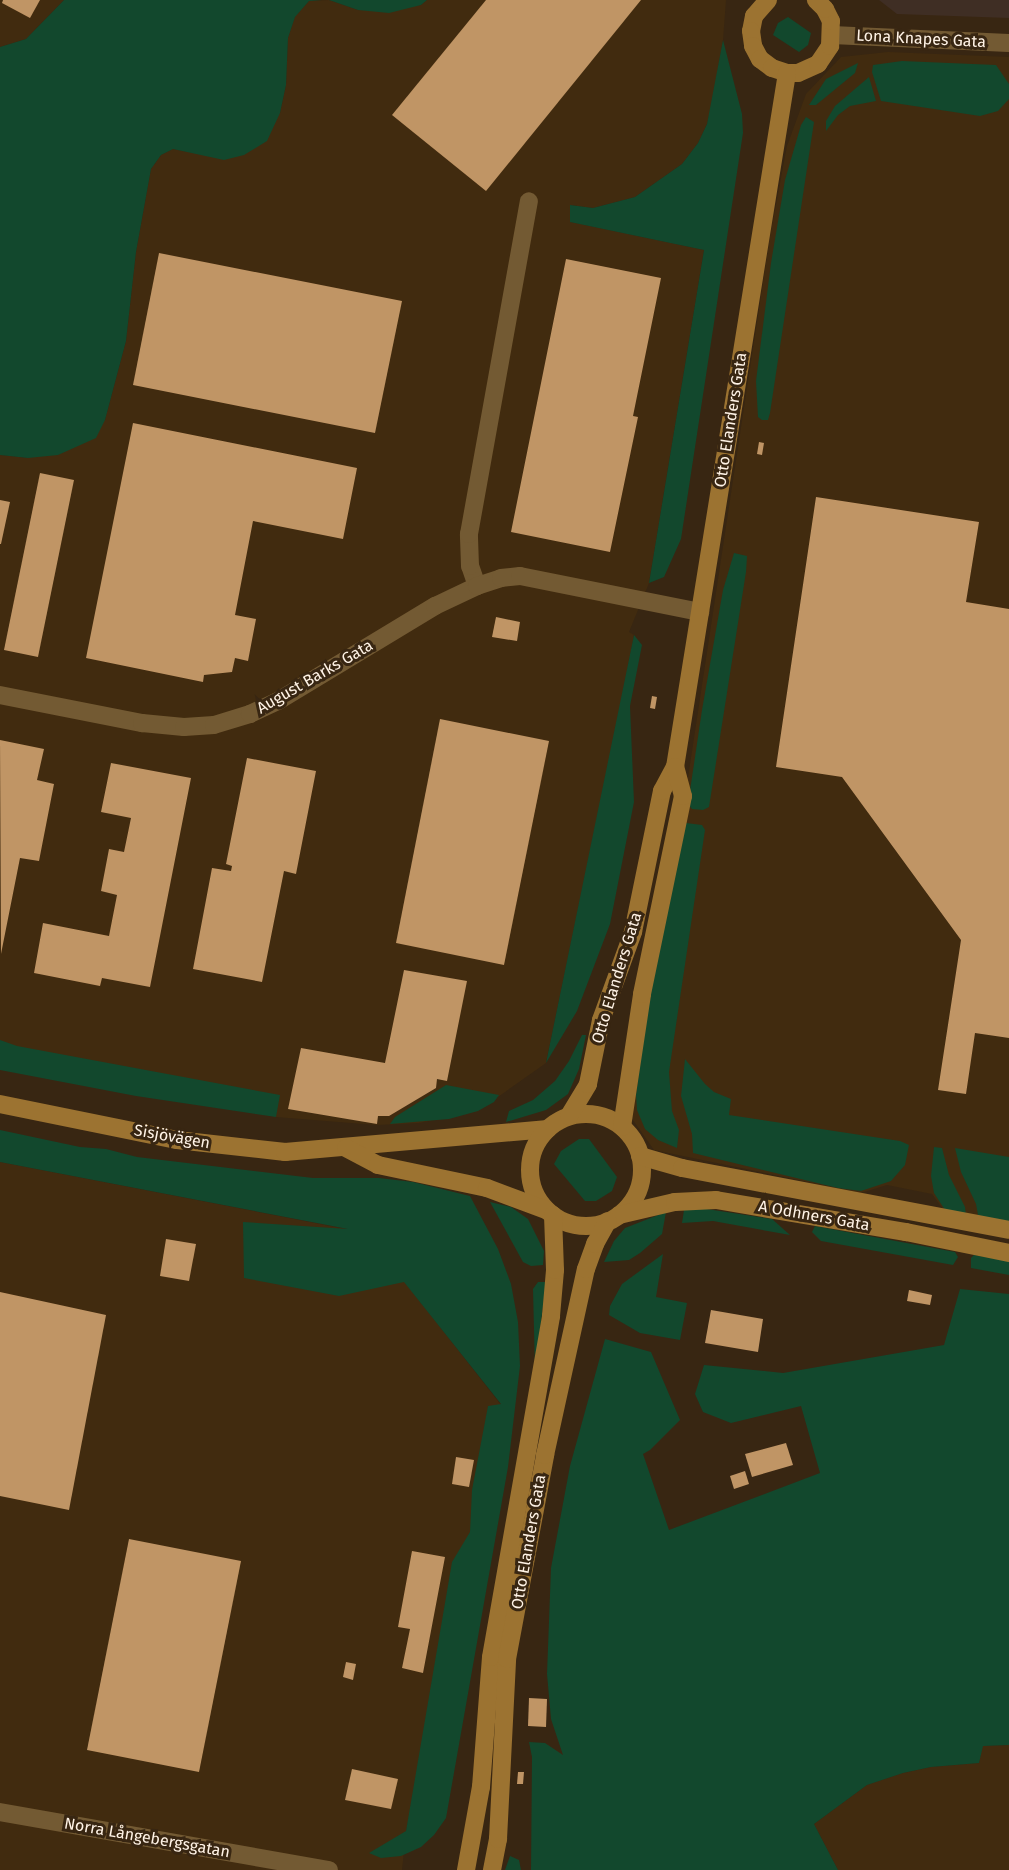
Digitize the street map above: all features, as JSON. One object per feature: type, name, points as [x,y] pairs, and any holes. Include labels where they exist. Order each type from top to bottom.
[{"type":"street","points":[[768,0],[754,16],[751,31],[753,46],[760,59],[772,68],[787,73],[798,73],[818,64],[825,56],[832,35],[825,9],[816,0]]},
{"type":"street","name":"Lona Knapes Gata","points":[[832,35],[1009,43]]},
{"type":"street","name":"Otto Elanders Gata","points":[[569,1116],[588,1084],[601,1020],[633,932],[662,791],[675,767],[787,73]]},
{"type":"street","points":[[477,585],[470,566],[470,534],[529,201]]},
{"type":"street","name":"August Barks Gata","points":[[0,695],[142,723],[184,727],[214,725],[250,714],[278,700],[435,606],[477,585],[501,578],[520,576],[700,612]]},
{"type":"street","name":"Otto Elanders Gata","points":[[466,1870],[481,1787],[491,1657],[551,1316],[555,1270],[550,1213],[532,1187],[530,1169],[533,1151],[548,1128],[569,1116],[593,1114],[608,1118],[622,1127],[643,984],[683,796],[675,767]]},
{"type":"street","name":"Sisjövägen","points":[[0,1104],[177,1140],[285,1152],[548,1128]]},
{"type":"street","points":[[622,1127],[633,1140],[640,1156]]},
{"type":"street","points":[[346,1148],[378,1165],[487,1188],[579,1226],[613,1218]]},
{"type":"street","name":"Otto Elanders Gata","points":[[492,1870],[498,1839],[507,1659],[545,1455],[586,1269],[595,1244],[613,1218],[630,1203],[638,1189],[642,1172],[640,1156]]},
{"type":"street","name":"A Odhners Gata","points":[[640,1156],[681,1168],[1009,1230]]},
{"type":"street","name":"A Odhners Gata","points":[[613,1218],[675,1202],[716,1200],[884,1228],[1009,1253]]},
{"type":"street","name":"Norra Långebergsgatan","points":[[0,1812],[329,1870]]},
{"type":"shaded area","points":[[0,0],[64,0],[26,39],[0,47]]},
{"type":"shaded area","points":[[329,0],[358,10],[421,5],[427,0],[726,0],[723,40],[712,104],[707,124],[698,143],[682,164],[635,197],[593,208],[570,205],[571,222],[704,250],[649,583],[629,632],[634,635],[624,689],[546,1063],[478,1111],[419,1123],[376,1125],[276,1117],[0,1068],[0,455],[28,458],[105,420],[126,341],[136,252],[151,169],[161,155],[173,149],[194,153],[280,113],[286,85],[288,38],[295,16],[309,1]]},
{"type":"shaded area","points":[[879,0],[1009,0],[1009,18],[897,14]]},
{"type":"shaded area","points":[[888,52],[1009,57],[1009,1225],[945,1212],[932,1194],[887,1185],[861,1193],[654,1150],[628,1113],[684,804],[770,236],[787,146],[806,94],[841,57]]},
{"type":"shaded area","points":[[0,1162],[356,1231],[404,1281],[501,1405],[406,1831],[402,1870],[0,1870]]},
{"type":"shaded area","points":[[1009,1745],[1009,1870],[838,1870],[814,1824],[867,1785],[903,1773],[931,1767],[979,1763],[982,1746]]},
{"type":"green space","points":[[64,0],[322,0],[309,1],[295,17],[288,38],[286,85],[280,113],[267,141],[244,155],[224,160],[173,149],[161,155],[151,169],[136,252],[126,341],[105,420],[96,438],[58,455],[28,458],[0,455],[0,47],[26,39]]},
{"type":"green space","points":[[329,0],[427,0],[421,5],[389,13],[358,10]]},
{"type":"green space","points":[[788,17],[811,33],[808,45],[799,52],[773,35],[778,23]]},
{"type":"green space","points":[[723,40],[742,114],[743,133],[681,539],[664,577],[649,583],[704,250],[570,222],[570,205],[593,208],[635,197],[682,164],[698,143],[707,124]]},
{"type":"green space","points":[[902,61],[996,65],[1009,84],[1009,99],[998,111],[980,116],[881,101],[872,72],[873,65]]},
{"type":"green space","points":[[858,63],[855,73],[816,105],[809,105],[826,79]]},
{"type":"green space","points":[[869,77],[876,101],[850,106],[838,115],[826,131],[826,121],[835,106]]},
{"type":"green space","points":[[806,117],[814,122],[770,413],[768,420],[762,420],[758,417],[756,381],[771,263],[785,180],[801,125]]},
{"type":"green space","points":[[734,553],[747,556],[746,572],[709,807],[703,810],[692,809],[688,804],[702,710],[723,590]]},
{"type":"green space","points":[[634,635],[642,645],[630,706],[634,802],[610,924],[577,1011],[546,1063]]},
{"type":"green space","points":[[686,823],[702,825],[705,830],[669,1072],[672,1111],[679,1130],[677,1148],[658,1140],[645,1129],[637,1110],[636,1095],[650,991]]},
{"type":"green space","points":[[582,1035],[586,1035],[579,1069],[568,1094],[546,1110],[506,1122],[509,1111],[533,1100],[555,1081],[569,1061]]},
{"type":"green space","points":[[0,1040],[17,1046],[280,1095],[276,1117],[136,1096],[0,1070]]},
{"type":"green space","points":[[685,1059],[714,1092],[731,1099],[729,1115],[900,1141],[909,1145],[905,1165],[891,1181],[861,1191],[838,1188],[693,1153],[692,1134],[681,1096]]},
{"type":"green space","points":[[446,1085],[499,1095],[494,1102],[478,1111],[449,1119],[390,1124],[395,1117]]},
{"type":"green space","points":[[0,1130],[80,1147],[106,1149],[137,1157],[313,1178],[379,1178],[413,1182],[470,1196],[498,1249],[511,1284],[518,1322],[520,1366],[508,1467],[446,1818],[434,1835],[421,1847],[401,1856],[381,1858],[369,1853],[406,1831],[452,1562],[470,1532],[472,1490],[488,1406],[501,1404],[404,1282],[339,1296],[244,1278],[243,1222],[348,1229],[0,1162]]},
{"type":"green space","points":[[579,1139],[589,1139],[617,1177],[612,1191],[596,1201],[585,1201],[554,1164],[561,1151]]},
{"type":"green space","points":[[934,1147],[942,1148],[949,1175],[965,1207],[966,1215],[945,1210],[934,1193],[931,1176]]},
{"type":"green space","points":[[955,1148],[1009,1157],[1009,1223],[978,1215],[976,1204],[961,1172]]},
{"type":"green space","points":[[490,1202],[511,1207],[528,1219],[544,1251],[543,1265],[531,1266],[523,1262]]},
{"type":"green space","points":[[700,1208],[772,1219],[790,1235],[713,1221],[682,1223],[684,1210]]},
{"type":"green space","points":[[666,1212],[662,1234],[640,1253],[629,1260],[604,1262],[614,1241],[625,1228]]},
{"type":"green space","points":[[815,1226],[955,1252],[958,1257],[953,1265],[821,1241],[812,1232]]},
{"type":"green space","points":[[663,1254],[656,1297],[687,1303],[680,1340],[640,1333],[609,1315],[610,1306],[622,1284]]},
{"type":"green space","points":[[974,1255],[1009,1261],[1009,1275],[971,1268],[971,1258]]},
{"type":"green space","points":[[538,1282],[546,1282],[535,1370],[533,1289]]},
{"type":"green space","points":[[960,1289],[1009,1294],[1009,1745],[983,1746],[979,1763],[931,1767],[903,1773],[867,1785],[814,1824],[838,1870],[531,1870],[532,1757],[529,1742],[545,1743],[563,1755],[551,1719],[547,1674],[551,1568],[570,1466],[605,1339],[651,1352],[680,1420],[643,1454],[669,1530],[820,1473],[801,1406],[731,1423],[703,1412],[695,1394],[704,1365],[783,1373],[944,1345]]},
{"type":"green space","points":[[510,1856],[519,1860],[521,1870],[505,1870]]},
{"type":"building","points":[[3,0],[40,0],[30,18],[2,3]]},
{"type":"building","points":[[486,0],[641,0],[486,191],[392,115]]},
{"type":"building","points":[[159,253],[402,301],[375,433],[133,385]]},
{"type":"building","points":[[566,259],[661,278],[633,416],[638,417],[610,552],[511,532]]},
{"type":"building","points":[[133,423],[357,468],[343,539],[253,521],[235,615],[256,619],[248,661],[235,658],[232,672],[204,675],[203,682],[86,658]]},
{"type":"building","points":[[759,442],[764,443],[762,455],[757,454]]},
{"type":"building","points":[[40,473],[74,480],[38,657],[4,650]]},
{"type":"building","points":[[816,497],[979,522],[966,602],[1009,609],[1009,1038],[975,1033],[966,1094],[938,1090],[961,940],[842,777],[776,767]]},
{"type":"building","points":[[0,500],[10,502],[1,544],[0,544]]},
{"type":"building","points":[[496,617],[520,622],[517,641],[492,637]]},
{"type":"building","points":[[652,696],[657,697],[655,709],[650,708]]},
{"type":"building","points":[[440,719],[549,741],[504,965],[396,943]]},
{"type":"building","points":[[0,740],[44,749],[37,780],[54,784],[39,861],[20,858],[1,954]]},
{"type":"building","points":[[247,758],[316,771],[296,874],[284,871],[262,982],[193,969],[212,868],[231,871],[232,866],[226,864]]},
{"type":"building","points":[[111,763],[191,778],[150,987],[102,978],[100,986],[34,973],[43,923],[109,936],[117,895],[101,891],[109,849],[124,852],[131,818],[101,812]]},
{"type":"building","points":[[404,970],[467,981],[447,1081],[437,1079],[436,1088],[389,1116],[378,1116],[377,1124],[288,1109],[301,1048],[385,1063]]},
{"type":"building","points":[[166,1239],[196,1244],[189,1281],[160,1276]]},
{"type":"building","points":[[909,1290],[932,1295],[930,1305],[907,1301]]},
{"type":"building","points":[[0,1292],[106,1315],[69,1510],[0,1496]]},
{"type":"building","points":[[711,1310],[763,1319],[758,1352],[705,1343]]},
{"type":"building","points":[[786,1443],[793,1465],[752,1477],[745,1454]]},
{"type":"building","points":[[456,1457],[474,1460],[469,1487],[452,1484]]},
{"type":"building","points":[[745,1471],[749,1484],[734,1489],[730,1476]]},
{"type":"building","points":[[129,1539],[241,1561],[199,1772],[87,1750]]},
{"type":"building","points":[[412,1551],[445,1557],[423,1673],[402,1668],[410,1629],[398,1627]]},
{"type":"building","points":[[346,1662],[356,1664],[353,1680],[343,1677]]},
{"type":"building","points":[[529,1698],[547,1699],[546,1727],[528,1726]]},
{"type":"building","points":[[352,1769],[398,1779],[391,1809],[345,1800]]},
{"type":"building","points":[[518,1772],[524,1772],[523,1784],[517,1784]]}]
